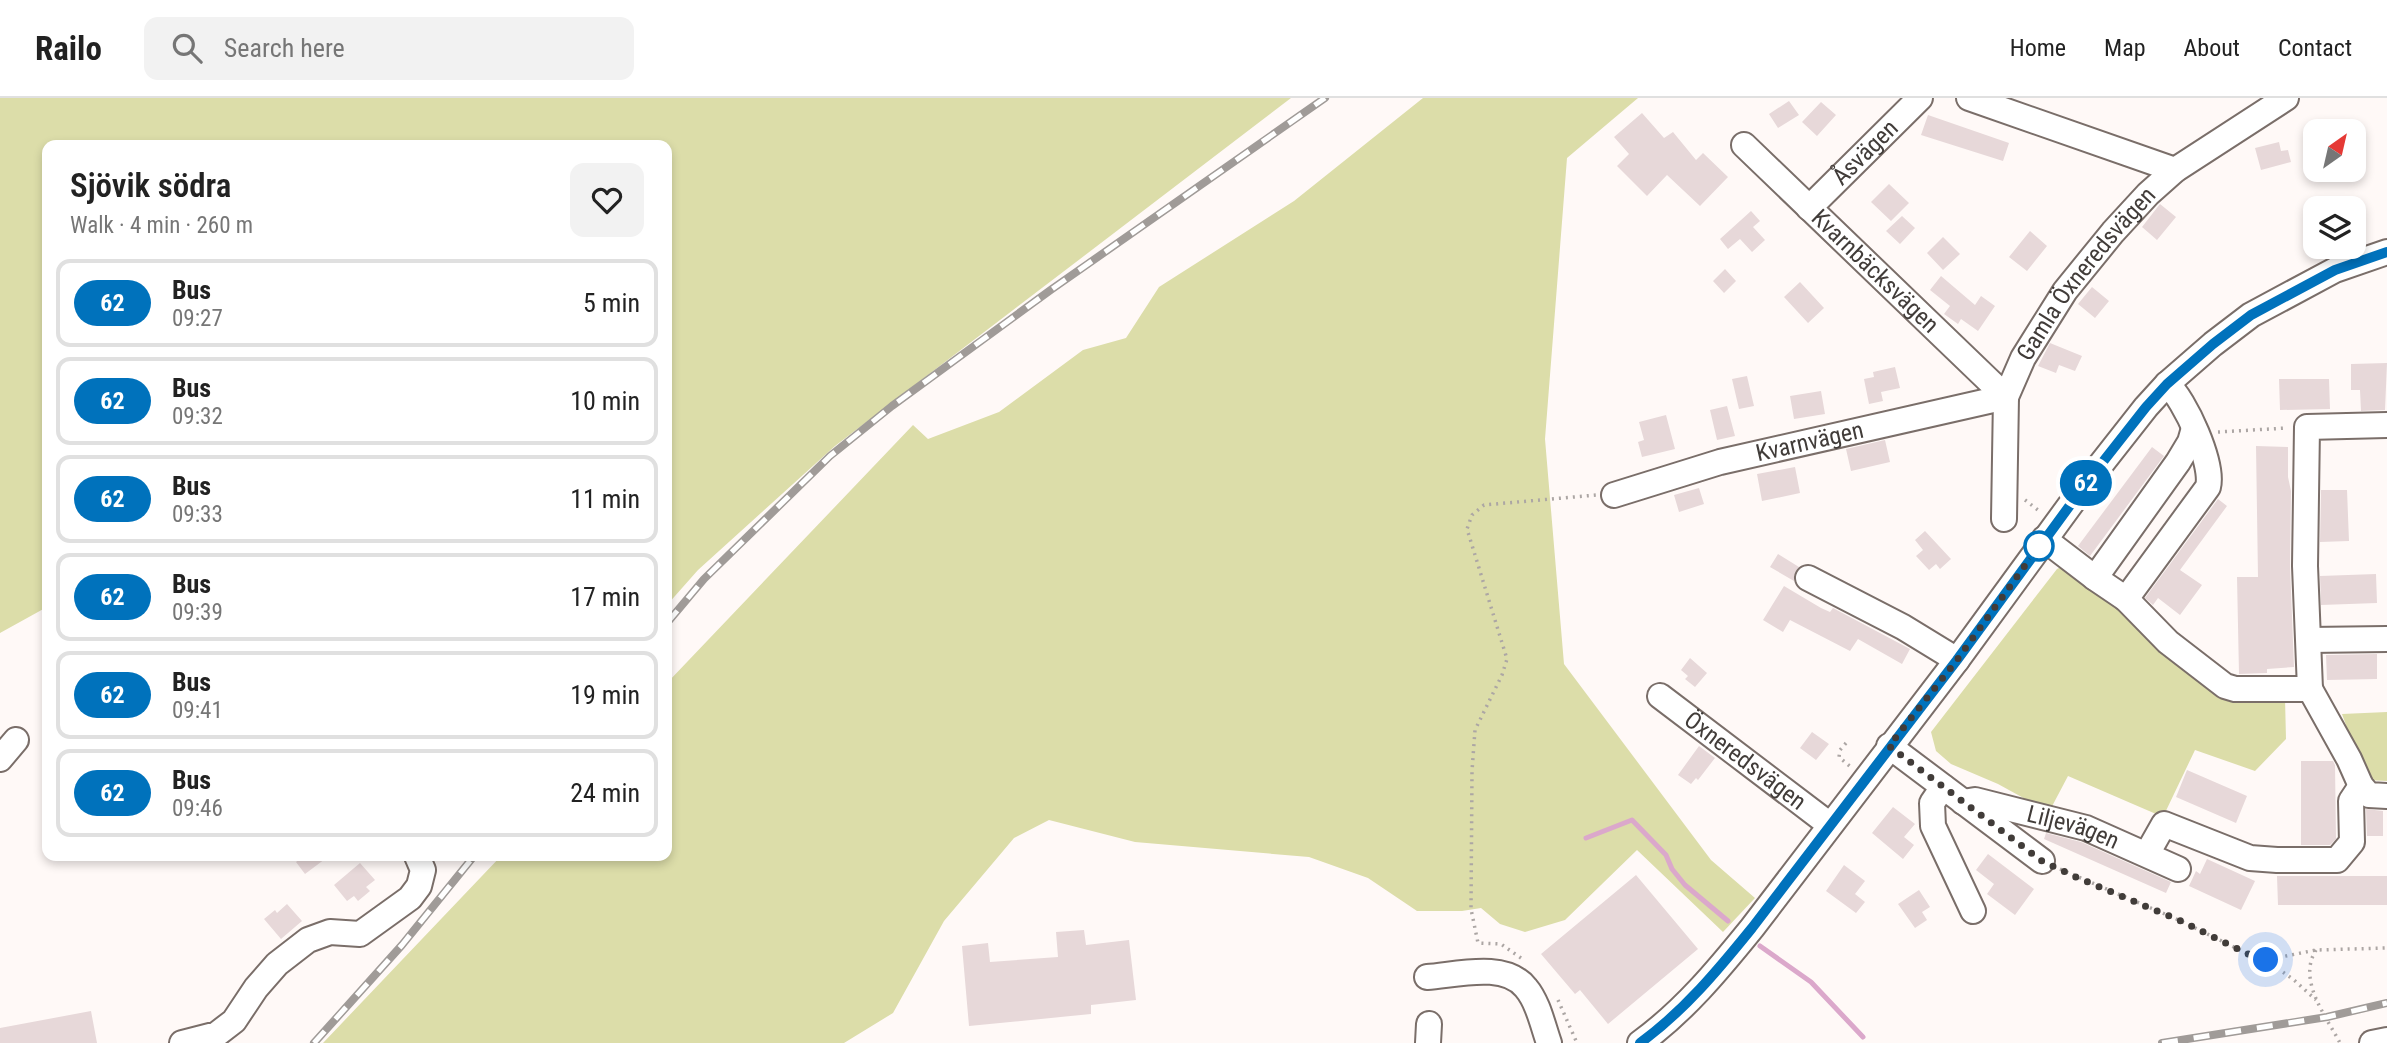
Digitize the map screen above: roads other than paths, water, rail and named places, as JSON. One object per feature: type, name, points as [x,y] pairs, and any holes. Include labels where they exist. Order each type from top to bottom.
[{"type":"street","name":"Åsvägen","points":[[1809,208],[1920,98]]},
{"type":"street","points":[[1969,98],[2175,170]]},
{"type":"street","name":"Gamla Öxneredsvägen","points":[[2004,519],[2006,397],[2023,358],[2065,291],[2113,232],[2148,194],[2175,170],[2286,98]]},
{"type":"street","name":"Kvarnbäcksvägen","points":[[1744,145],[2006,397]]},
{"type":"street","name":"Öxneredsvägen","points":[[1640,1043],[1675,1015],[1722,965],[1787,884],[1829,825],[1957,660],[2044,539],[2138,416],[2167,384],[2251,315],[2335,270],[2387,252]]},
{"type":"street","points":[[2126,599],[2208,487],[2210,470],[2195,432],[2177,393],[2167,384]]},
{"type":"street","name":"Kvarnvägen","points":[[1614,495],[1720,462],[2006,397]]},
{"type":"street","points":[[2387,425],[2306,428],[2305,566],[2310,689],[2361,786],[2369,795],[2387,796]]},
{"type":"street","points":[[2095,578],[2178,462],[2195,432]]},
{"type":"street","points":[[2044,539],[2126,599],[2168,642],[2225,686],[2242,689],[2310,689]]},
{"type":"street","points":[[1808,578],[1903,627],[1957,660]]},
{"type":"street","points":[[2309,640],[2387,639]]},
{"type":"street","name":"Öxneredsvägen","points":[[1660,696],[1829,825]]},
{"type":"street","points":[[0,759],[16,740]]},
{"type":"street","points":[[1889,746],[2042,861]]},
{"type":"street","points":[[2147,854],[2164,824],[2250,858],[2337,860],[2352,842],[2351,801],[2361,786]]},
{"type":"street","points":[[1943,787],[1932,803],[1933,826],[1973,911]]},
{"type":"street","name":"Liljevägen","points":[[1963,802],[1975,800],[2086,828],[2178,869]]},
{"type":"street","points":[[182,1043],[217,1034],[234,1020],[277,964],[308,940],[330,932],[360,934],[410,898],[419,886],[423,870],[419,861]]},
{"type":"street","points":[[1427,977],[1496,972],[1512,977],[1526,987],[1549,1043]]},
{"type":"street","points":[[2372,1043],[2387,1040]]},
{"type":"waterway","points":[[1586,838],[1632,820],[1666,855],[1672,869],[1685,885],[1728,921]]},
{"type":"waterway","points":[[1760,946],[1811,982],[1863,1037]]},
{"type":"railway","points":[[672,617],[704,579],[830,456],[892,406],[1052,289],[1325,98]]},
{"type":"railway","points":[[314,1043],[402,945],[470,861]]},
{"type":"railway","points":[[2162,1043],[2327,1017],[2387,1003]]}]
